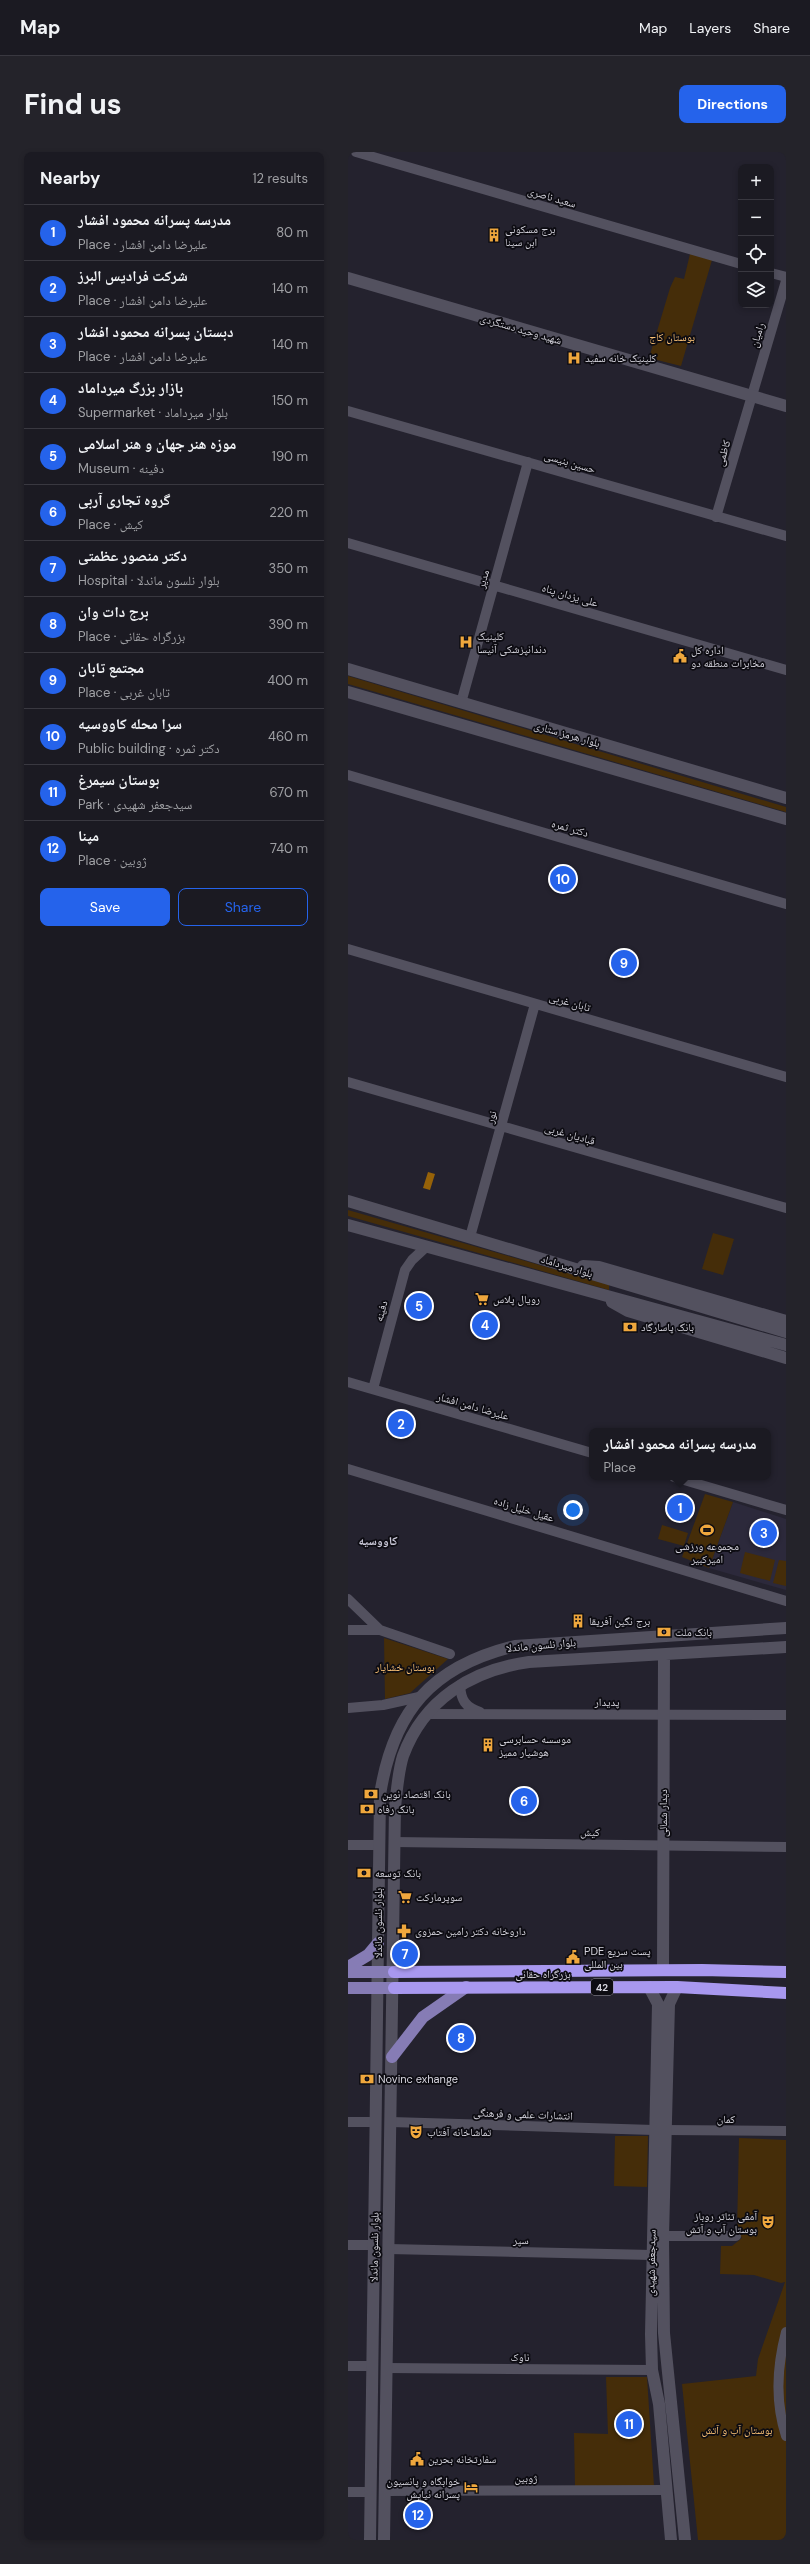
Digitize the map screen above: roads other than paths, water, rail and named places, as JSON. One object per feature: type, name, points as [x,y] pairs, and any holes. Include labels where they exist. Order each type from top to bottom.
[{"type":"highway","name":"بزرگراه حقانی","points":[[394,1972],[663,1970],[786,1972]]},
{"type":"highway","name":"بزرگراه حقانی","points":[[394,1988],[677,1987],[786,1993]]},
{"type":"main road","name":"شهید وحید دستگردی","points":[[348,278],[786,406]]},
{"type":"main road","name":"بلوار هرمز ستاری","points":[[348,669],[786,798]]},
{"type":"main road","name":"بلوار هرمز ستاری","points":[[348,692],[786,819]]},
{"type":"main road","name":"بلوار میرداماد","points":[[348,1201],[786,1332]]},
{"type":"main road","name":"بلوار میرداماد","points":[[348,1225],[786,1345]]},
{"type":"main road","points":[[562,1265],[600,1267],[786,1321]]},
{"type":"main road","points":[[593,1292],[628,1311],[786,1358]]},
{"type":"main road","name":"بلوار نلسون ماندلا","points":[[370,2540],[379,1988],[378,1943],[380,1795],[388,1752],[401,1723],[419,1697],[437,1679],[481,1655],[515,1646],[786,1628]]},
{"type":"main road","name":"بلوار نلسون ماندلا","points":[[384,2540],[394,1988],[395,1807],[402,1762],[409,1742],[427,1714],[460,1685],[479,1674],[514,1664],[786,1647]]},
{"type":"main road","name":"دیدار شمالی","points":[[663,1970],[664,1655]]},
{"type":"main road","points":[[348,1967],[368,1955],[378,1943]]},
{"type":"main road","name":"بزرگراه حقانی","points":[[348,1972],[394,1972]]},
{"type":"main road","points":[[392,2056],[423,2017],[466,1987]]},
{"type":"main road","name":"سیدجعفر شهیدی","points":[[671,2540],[658,2404],[652,2370],[660,2130],[669,2004],[677,1987]]},
{"type":"main road","name":"بزرگراه حقانی","points":[[348,1988],[394,1988]]},
{"type":"main road","name":"سیدجعفر شهیدی","points":[[649,1988],[658,2004],[660,2130]]},
{"type":"main road","name":"سیدجعفر شهیدی","points":[[657,2255],[666,2370],[673,2402],[685,2540]]},
{"type":"main road","points":[[652,2370],[666,2370]]},
{"type":"street","name":"سعید ناصری","points":[[356,152],[738,263]]},
{"type":"street","points":[[774,274],[786,277]]},
{"type":"street","name":"رامیان","points":[[752,396],[786,281]]},
{"type":"street","name":"کاظمی","points":[[716,516],[752,396]]},
{"type":"street","name":"حسین بنیسی","points":[[348,411],[786,536]]},
{"type":"street","name":"مدیر","points":[[461,703],[528,462]]},
{"type":"street","name":"علی یزدان پناه","points":[[348,543],[786,670]]},
{"type":"street","name":"دکتر ثمره","points":[[348,775],[786,904]]},
{"type":"street","name":"تابان غربی","points":[[348,949],[786,1077]]},
{"type":"street","name":"نور","points":[[470,1237],[535,1004]]},
{"type":"street","name":"قبادیان غربی","points":[[348,1082],[786,1208]]},
{"type":"street","name":"دفینه","points":[[373,1389],[405,1270],[412,1260],[426,1247]]},
{"type":"street","name":"علیرضا دامن افشار","points":[[348,1382],[589,1452]]},
{"type":"street","name":"عقیل خلیل زاده","points":[[348,1469],[786,1601]]},
{"type":"street","points":[[684,1480],[786,1510]]},
{"type":"street","points":[[348,1599],[380,1630]]},
{"type":"street","points":[[348,1630],[380,1630],[450,1654]]},
{"type":"street","points":[[460,1685],[462,1699],[466,1705],[485,1714]]},
{"type":"street","points":[[348,1708],[383,1705],[419,1697]]},
{"type":"street","name":"پدیدار","points":[[427,1714],[786,1715]]},
{"type":"street","name":"کیش","points":[[394,1842],[786,1847]]},
{"type":"street","points":[[348,1845],[379,1845]]},
{"type":"street","points":[[348,2122],[376,2122]]},
{"type":"street","name":"انتشارات علمی و فرهنگی","points":[[391,2122],[660,2130]]},
{"type":"street","name":"کمان","points":[[660,2130],[786,2131]]},
{"type":"street","points":[[657,2236],[736,2236]]},
{"type":"street","points":[[348,2245],[374,2245]]},
{"type":"street","name":"سپر","points":[[389,2249],[657,2255]]},
{"type":"street","points":[[786,2332],[779,2362],[778,2377],[780,2409],[786,2436]]},
{"type":"street","points":[[348,2366],[372,2366]]},
{"type":"street","name":"ناوک","points":[[387,2368],[652,2370]]},
{"type":"street","name":"ژوبین","points":[[385,2491],[667,2490]]},
{"type":"street","points":[[348,2492],[370,2492]]},
{"type":"place","name":"برج مسکونی ابن سینا","points":[[494,235]]},
{"type":"place","name":"کلینیک خانه سفید","points":[[574,358]]},
{"type":"place","name":"کلینیک دندانپزشکی آنیسا","points":[[466,642]]},
{"type":"place","name":"اداره کل مخابرات منطقه دو","points":[[680,656]]},
{"type":"place","name":"سرا محله کاووسیه","points":[[563,879]]},
{"type":"place","name":"مجتمع تابان","points":[[624,963]]},
{"type":"place","name":"رویال پلاس","points":[[482,1299]]},
{"type":"place","name":"موزه هنر جهان و هنر اسلامی","points":[[419,1306]]},
{"type":"place","name":"بازار بزرگ میرداماد","points":[[485,1325]]},
{"type":"place","name":"بانک پاسارگاد","points":[[630,1327]]},
{"type":"place","name":"شرکت فرادیس البرز","points":[[401,1424]]},
{"type":"place","name":"مدرسه پسرانه محمود افشار","points":[[680,1508]]},
{"type":"place","name":"مجموعه ورزشی امیرکبیر","points":[[707,1530]]},
{"type":"place","name":"دبستان پسرانه محمود افشار","points":[[764,1533]]},
{"type":"place","name":"برج نگین آفریقا","points":[[578,1621]]},
{"type":"place","name":"بانک ملت","points":[[664,1632]]},
{"type":"place","name":"موسسه حسابرسی هوشیار ممیز","points":[[488,1745]]},
{"type":"place","name":"بانک اقتصاد نوین","points":[[371,1794]]},
{"type":"place","name":"گروه تجاری آربی","points":[[524,1801]]},
{"type":"place","name":"بانک رفاه","points":[[367,1809]]},
{"type":"place","name":"بانک توسعه","points":[[364,1873]]},
{"type":"place","name":"سوپرمارکت","points":[[405,1897]]},
{"type":"place","name":"داروخانه دکتر رامین حمزوی","points":[[404,1931]]},
{"type":"place","name":"دکتر منصور عظمتی","points":[[405,1954]]},
{"type":"place","name":"PDE پست سریع بین المللی","points":[[573,1957]]},
{"type":"place","name":"برج دات وان","points":[[461,2038]]},
{"type":"place","name":"Novinc exhange","points":[[367,2079]]},
{"type":"place","name":"تماشاخانه آفتاب","points":[[416,2132]]},
{"type":"place","name":"آمفی تئاتر روباز بوستان آب و آتش","points":[[768,2222]]},
{"type":"place","name":"بوستان سیمرغ","points":[[629,2424]]},
{"type":"place","name":"سفارتخانه بحرین","points":[[417,2459]]},
{"type":"place","name":"خوابگاه و پانسیون پسرانه نیایش","points":[[471,2487]]},
{"type":"place","name":"مپنا","points":[[418,2515]]},
{"type":"district","name":"کاووسیه","points":[[378,1541]]},
{"type":"park label","name":"بوستان کاج","points":[[672,337]]},
{"type":"park label","name":"بوستان خشایار","points":[[405,1667]]},
{"type":"park label","name":"بوستان آب و آتش","points":[[737,2430]]}]
